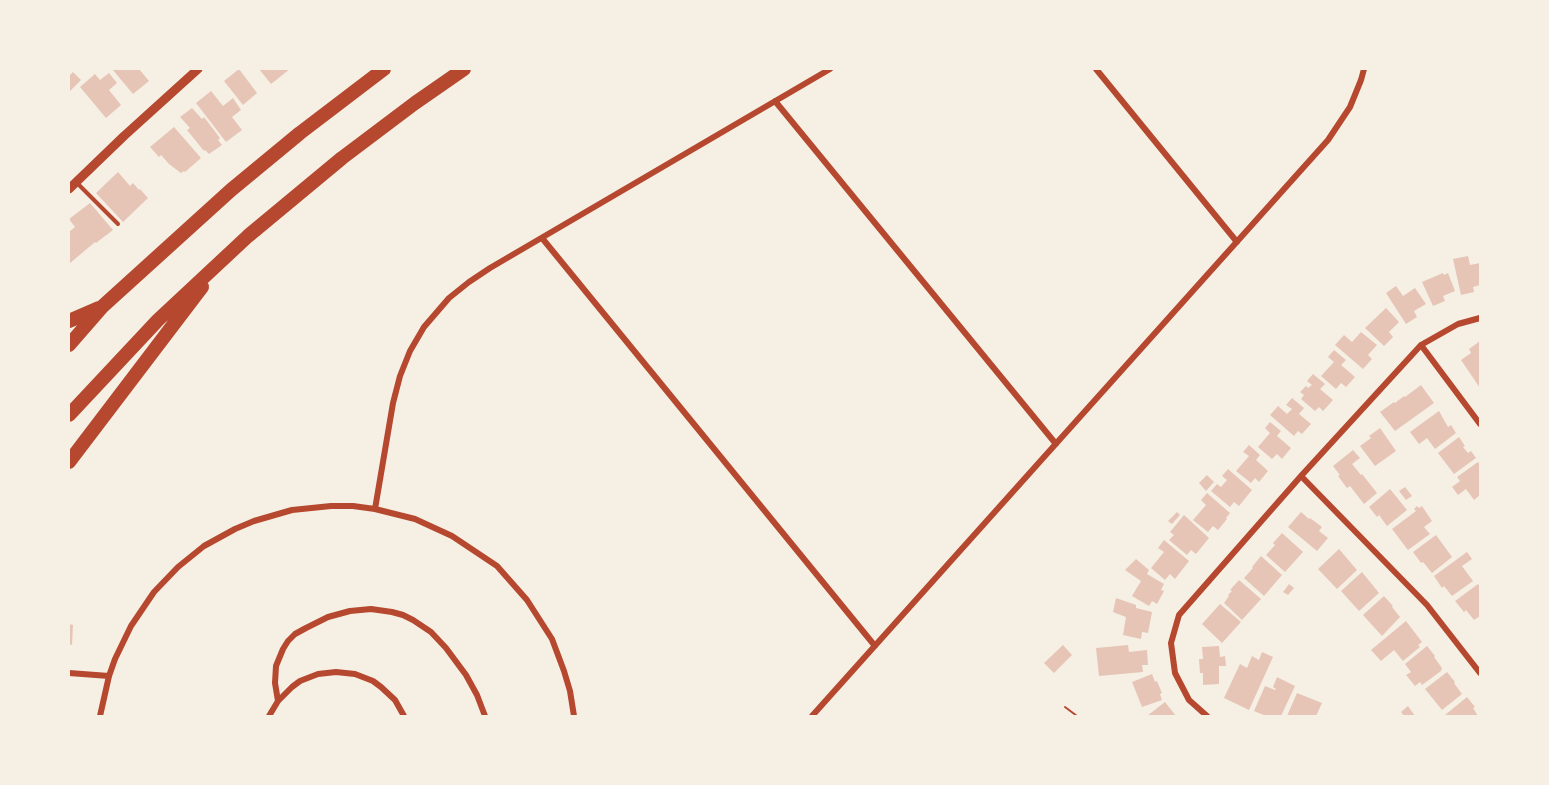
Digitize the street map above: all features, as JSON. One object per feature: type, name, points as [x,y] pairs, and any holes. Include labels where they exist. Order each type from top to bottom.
[{"type":"highway","points":[[69,345],[104,306],[255,170],[384,69]]},
{"type":"highway","points":[[69,415],[137,341],[225,256],[342,158],[464,69]]},
{"type":"highway","points":[[69,462],[225,256]]},
{"type":"highway","points":[[69,321],[104,306]]},
{"type":"street","points":[[73,186],[198,69]]},
{"type":"street","points":[[375,509],[396,389],[417,339],[441,307],[460,289],[490,268],[830,69]]},
{"type":"street","points":[[1096,69],[1237,242]]},
{"type":"street","points":[[812,716],[1335,130],[1350,107],[1364,69]]},
{"type":"street","points":[[775,101],[1056,444]]},
{"type":"street","points":[[542,238],[875,646]]},
{"type":"street","points":[[1207,716],[1189,700],[1175,673],[1171,643],[1179,615],[1301,476],[1421,345],[1458,324],[1480,318]]},
{"type":"street","points":[[1421,345],[1480,424]]},
{"type":"street","points":[[1301,476],[1427,605],[1480,673]]},
{"type":"street","points":[[100,716],[109,676],[122,643],[142,607],[184,561],[204,546],[254,521],[292,510],[353,506],[405,516],[434,527],[469,546],[497,566],[527,600],[552,639],[564,670],[574,716]]},
{"type":"street","points":[[278,700],[275,683],[276,666],[288,641],[306,628],[328,617],[350,611],[371,609],[403,615],[431,632],[466,675],[485,716]]},
{"type":"street","points":[[269,716],[278,700],[292,687],[308,677],[327,672],[346,672],[364,677],[381,687],[395,700],[404,716]]},
{"type":"street","points":[[69,673],[109,676]]},
{"type":"lane","points":[[73,186],[118,224]]},
{"type":"path","points":[[1065,707],[1077,716]]},
{"type":"building","points":[[112,69],[139,69],[149,81],[133,94]]},
{"type":"building","points":[[239,69],[257,93],[243,105],[224,81]]},
{"type":"building","points":[[259,69],[290,69],[271,84]]},
{"type":"building","points":[[73,72],[81,80],[69,92],[69,76]]},
{"type":"building","points":[[109,73],[117,83],[109,90],[121,105],[106,118],[80,87],[95,74],[100,80]]},
{"type":"building","points":[[211,91],[223,106],[233,98],[241,110],[232,117],[242,130],[226,142],[196,103]]},
{"type":"building","points":[[192,108],[202,119],[204,117],[220,138],[218,140],[222,145],[209,154],[187,130],[190,128],[180,117]]},
{"type":"building","points":[[174,127],[201,158],[181,173],[161,155],[159,157],[150,147]]},
{"type":"building","points":[[118,172],[130,186],[133,183],[148,198],[123,222],[96,193]]},
{"type":"building","points":[[90,203],[113,230],[69,264],[69,232],[75,227],[69,219]]},
{"type":"building","points":[[1468,256],[1470,265],[1480,263],[1480,285],[1473,287],[1474,292],[1461,295],[1453,259]]},
{"type":"building","points":[[1443,273],[1444,275],[1448,273],[1455,291],[1443,296],[1445,301],[1433,306],[1422,282]]},
{"type":"building","points":[[1396,286],[1403,296],[1415,288],[1426,304],[1414,311],[1417,317],[1406,324],[1386,293]]},
{"type":"building","points":[[1386,308],[1399,322],[1389,332],[1393,337],[1384,346],[1365,328]]},
{"type":"building","points":[[1361,332],[1377,345],[1368,355],[1372,359],[1363,369],[1335,345],[1344,335],[1352,342]]},
{"type":"building","points":[[1480,341],[1480,388],[1461,360],[1471,353],[1469,349]]},
{"type":"building","points":[[1334,350],[1346,360],[1341,365],[1355,377],[1346,387],[1341,383],[1336,389],[1321,376],[1334,362],[1328,357]]},
{"type":"building","points":[[1313,374],[1325,384],[1320,389],[1333,400],[1323,411],[1319,407],[1315,411],[1301,399],[1304,395],[1300,392],[1306,386],[1308,388],[1312,385],[1307,381]]},
{"type":"building","points":[[1421,385],[1434,403],[1395,431],[1380,412]]},
{"type":"building","points":[[1292,398],[1304,408],[1299,414],[1311,424],[1302,434],[1298,431],[1294,436],[1270,415],[1278,406],[1287,414],[1292,409],[1286,405]]},
{"type":"building","points":[[1439,411],[1448,427],[1451,425],[1456,433],[1435,449],[1427,438],[1419,444],[1410,432]]},
{"type":"building","points":[[1270,422],[1281,431],[1277,436],[1291,448],[1282,459],[1277,454],[1272,459],[1258,447],[1270,433],[1265,428]]},
{"type":"building","points":[[1380,428],[1396,451],[1375,466],[1360,446]]},
{"type":"building","points":[[1459,437],[1465,446],[1463,447],[1468,453],[1471,451],[1476,458],[1454,474],[1438,453]]},
{"type":"building","points":[[1249,445],[1260,455],[1256,460],[1268,471],[1259,482],[1255,478],[1251,483],[1236,471],[1249,456],[1243,452]]},
{"type":"building","points":[[1353,450],[1360,458],[1352,464],[1377,493],[1364,504],[1350,486],[1347,488],[1333,466]]},
{"type":"building","points":[[1478,462],[1480,465],[1480,495],[1474,500],[1466,489],[1458,495],[1452,487],[1460,481],[1457,477]]},
{"type":"building","points":[[1228,469],[1252,490],[1239,506],[1234,502],[1230,507],[1211,491],[1217,484],[1221,487],[1227,480],[1222,476]]},
{"type":"building","points":[[1207,475],[1214,482],[1206,491],[1199,483]]},
{"type":"building","points":[[1405,487],[1412,496],[1406,500],[1399,491]]},
{"type":"building","points":[[1390,489],[1407,510],[1387,526],[1369,507]]},
{"type":"building","points":[[1207,493],[1230,513],[1218,530],[1213,526],[1208,532],[1193,520],[1206,505],[1201,500]]},
{"type":"building","points":[[1417,506],[1419,508],[1422,506],[1432,521],[1424,527],[1430,534],[1408,550],[1392,529],[1416,511],[1414,509]]},
{"type":"building","points":[[1177,512],[1180,515],[1172,524],[1168,521]]},
{"type":"building","points":[[1301,512],[1322,527],[1319,531],[1328,538],[1317,551],[1288,527]]},
{"type":"building","points":[[1184,515],[1209,538],[1196,554],[1191,550],[1187,555],[1169,540],[1174,535],[1170,532]]},
{"type":"building","points":[[1282,533],[1303,552],[1285,572],[1266,555]]},
{"type":"building","points":[[1436,535],[1452,557],[1432,573],[1413,552]]},
{"type":"building","points":[[1164,540],[1189,561],[1175,579],[1170,574],[1165,580],[1151,568],[1164,552],[1158,548]]},
{"type":"building","points":[[1339,549],[1357,570],[1337,589],[1318,569]]},
{"type":"building","points":[[1467,552],[1472,559],[1462,566],[1473,581],[1452,596],[1444,586],[1442,588],[1434,576]]},
{"type":"building","points":[[1261,556],[1282,575],[1264,596],[1244,578]]},
{"type":"building","points":[[1136,559],[1149,570],[1147,574],[1164,584],[1161,590],[1164,591],[1157,604],[1152,601],[1149,606],[1132,596],[1141,581],[1125,570]]},
{"type":"building","points":[[1362,572],[1379,593],[1359,611],[1341,591]]},
{"type":"building","points":[[1239,580],[1261,599],[1242,620],[1224,603],[1232,591],[1230,590]]},
{"type":"building","points":[[1289,584],[1294,588],[1288,595],[1283,592]]},
{"type":"building","points":[[1478,584],[1480,587],[1480,616],[1474,620],[1455,601]]},
{"type":"building","points":[[1384,596],[1400,617],[1382,636],[1363,615]]},
{"type":"building","points":[[1116,598],[1136,605],[1136,608],[1152,612],[1148,633],[1142,632],[1141,639],[1123,635],[1126,617],[1113,612]]},
{"type":"building","points":[[1220,604],[1241,622],[1222,643],[1202,624]]},
{"type":"building","points":[[1406,621],[1422,642],[1418,645],[1420,647],[1403,661],[1394,650],[1381,661],[1371,650]]},
{"type":"building","points":[[69,624],[73,625],[72,645],[69,644]]},
{"type":"building","points":[[1063,645],[1072,655],[1054,673],[1044,663]]},
{"type":"building","points":[[1128,645],[1129,652],[1147,650],[1148,665],[1142,665],[1143,672],[1099,676],[1096,648]]},
{"type":"building","points":[[1219,646],[1220,657],[1225,656],[1226,666],[1219,666],[1219,684],[1203,685],[1203,673],[1200,673],[1199,659],[1203,659],[1202,647]]},
{"type":"building","points":[[1427,646],[1442,668],[1422,685],[1420,682],[1415,686],[1406,675],[1411,672],[1405,664]]},
{"type":"building","points":[[1262,652],[1273,657],[1249,710],[1224,698],[1240,664],[1247,668],[1252,656],[1259,660]]},
{"type":"building","points":[[1447,672],[1462,694],[1442,710],[1425,689]]},
{"type":"building","points":[[1152,674],[1162,693],[1160,694],[1162,700],[1142,707],[1132,682]]},
{"type":"building","points":[[1277,677],[1295,686],[1281,716],[1266,716],[1254,711],[1265,686],[1276,689],[1273,687]]},
{"type":"building","points":[[1297,693],[1322,703],[1316,716],[1287,716]]},
{"type":"building","points":[[1467,697],[1475,707],[1473,708],[1478,716],[1445,715]]},
{"type":"building","points":[[1165,702],[1176,716],[1147,716]]},
{"type":"building","points":[[1408,706],[1415,716],[1404,716],[1401,712]]}]
